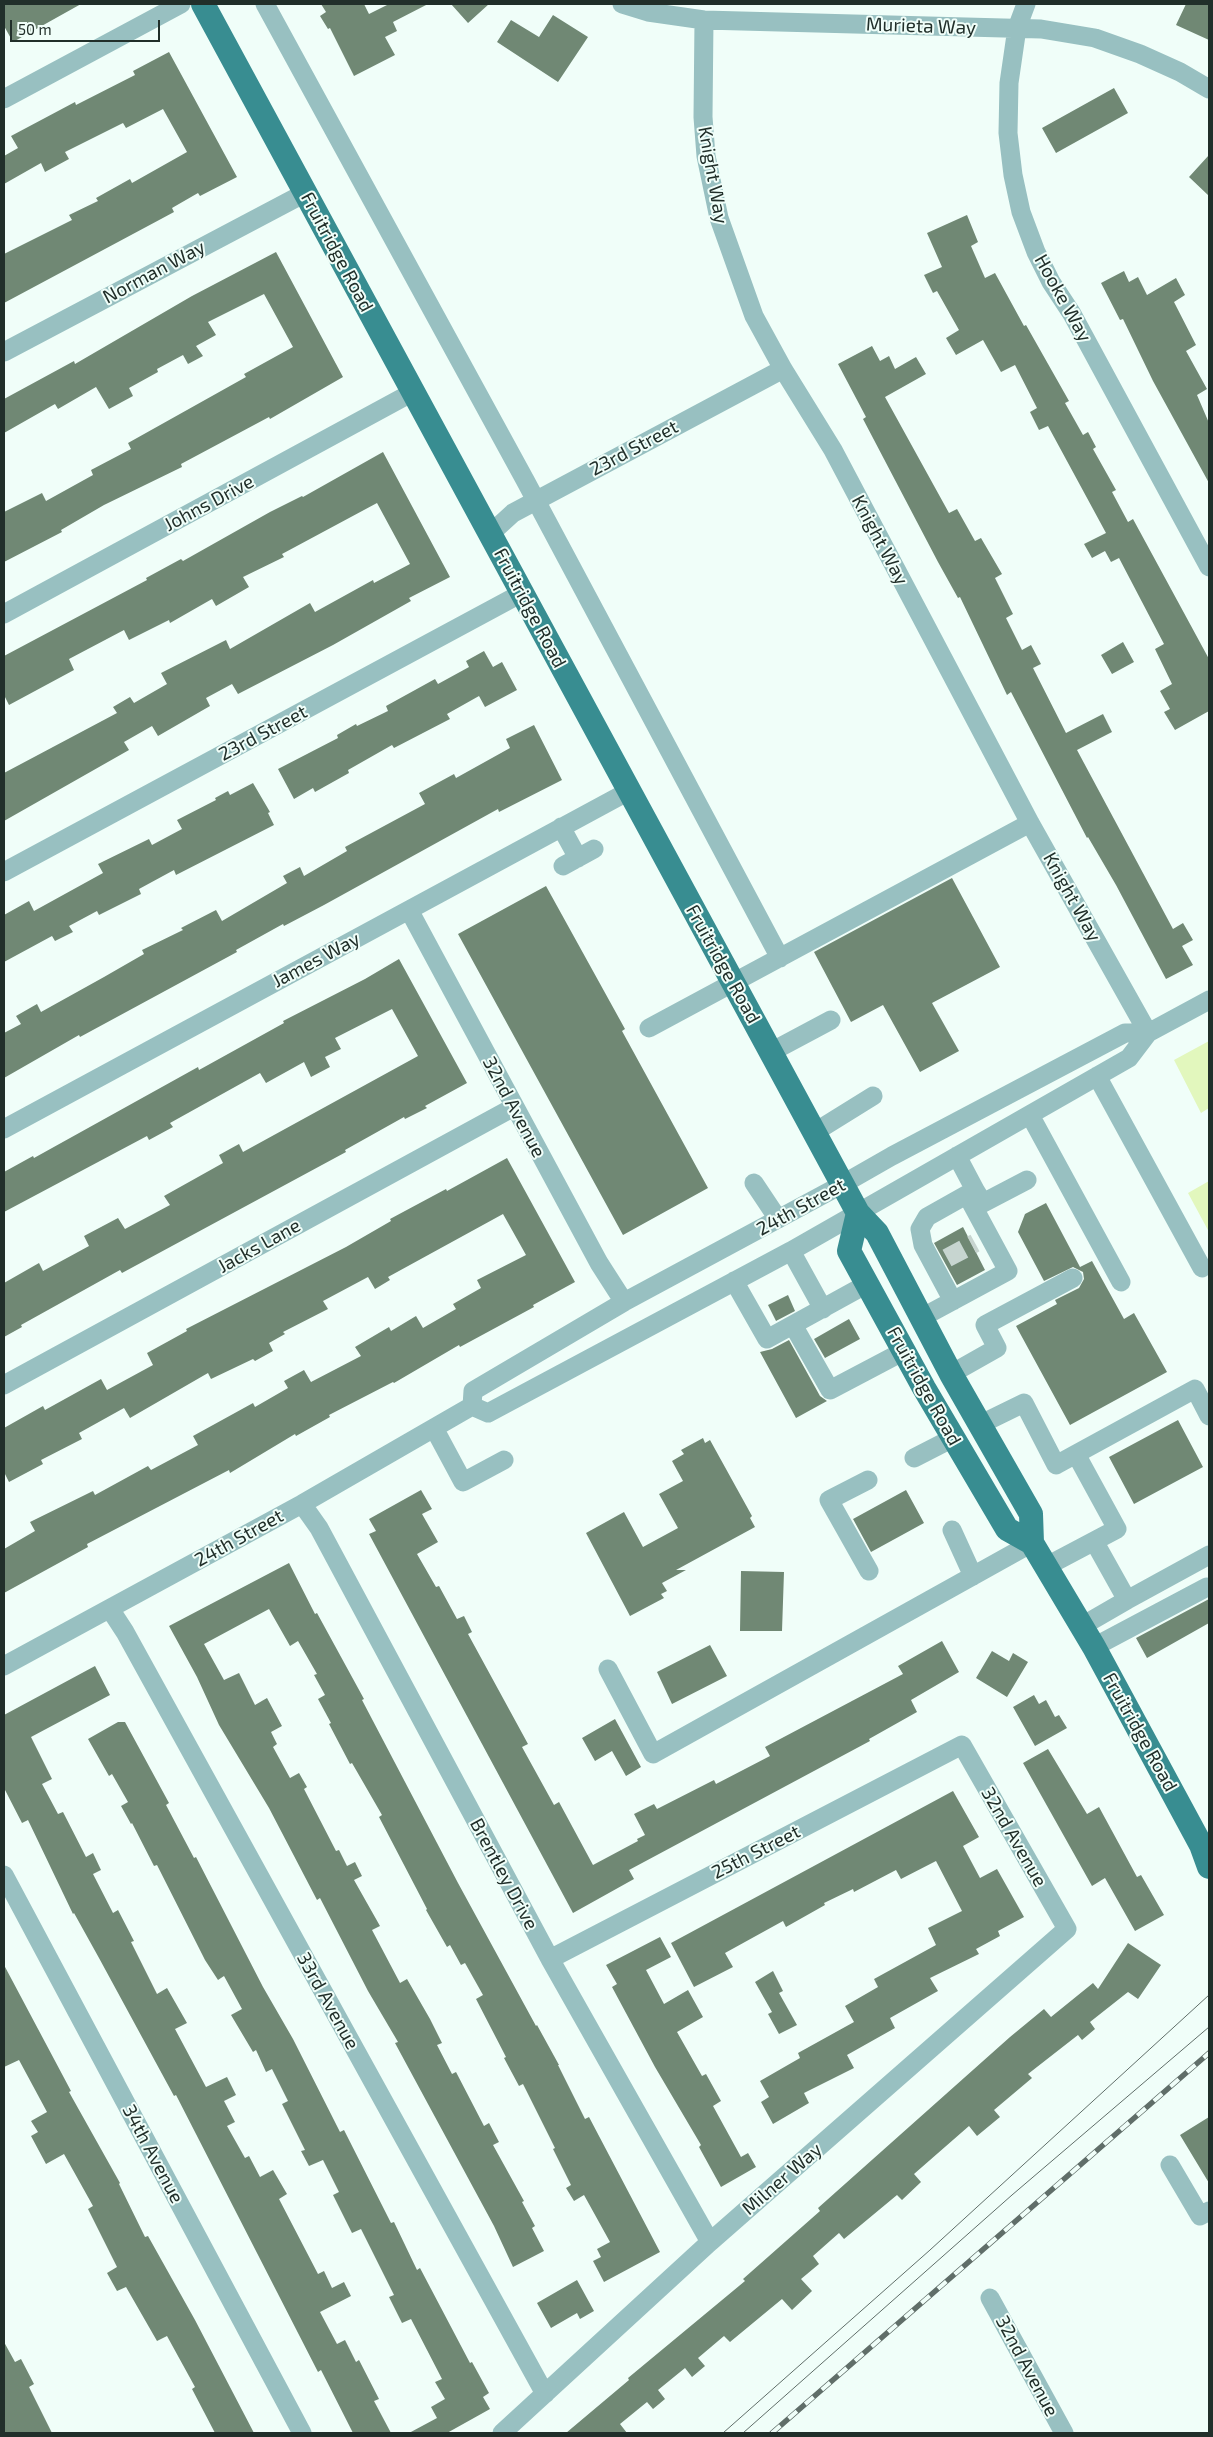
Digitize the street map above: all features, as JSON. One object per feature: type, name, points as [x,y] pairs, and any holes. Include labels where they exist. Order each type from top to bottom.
[{"type":"main road","name":"Fruitridge Road","points":[[203,4],[858,1213],[877,1233],[951,1374],[1031,1514],[1032,1543]]},
{"type":"main road","name":"Fruitridge Road","points":[[858,1213],[849,1251],[953,1438],[1007,1529],[1032,1543],[1047,1566],[1207,1846],[1209,1867]]},
{"type":"street","points":[[4,99],[181,4]]},
{"type":"street","points":[[265,4],[536,500],[780,958]]},
{"type":"street","name":"Murieta Way","points":[[622,4],[648,12],[704,20],[1041,29],[1095,38],[1180,72],[1209,89]]},
{"type":"street","name":"Hooke Way","points":[[1026,4],[1017,28],[1009,83],[1008,132],[1013,175],[1024,220],[1036,252],[1051,282],[1072,314],[1209,567]]},
{"type":"street","name":"Knight Way","points":[[704,20],[703,117],[706,156],[717,210],[728,248],[754,316],[783,369],[833,450],[1030,824],[1148,1033]]},
{"type":"street","name":"Norman Way","points":[[4,352],[305,193]]},
{"type":"street","name":"23rd Street","points":[[490,534],[512,513],[783,369]]},
{"type":"street","name":"Johns Drive","points":[[4,614],[413,392]]},
{"type":"street","name":"23rd Street","points":[[4,872],[522,593]]},
{"type":"street","name":"James Way","points":[[4,1129],[629,791]]},
{"type":"street","points":[[649,1028],[1030,824]]},
{"type":"street","points":[[561,828],[578,858]]},
{"type":"street","name":"32nd Avenue","points":[[409,910],[599,1263],[624,1302]]},
{"type":"street","name":"24th Street","points":[[472,1406],[488,1413],[791,1251],[1129,1058],[1148,1033],[1209,1000]]},
{"type":"street","points":[[771,1052],[830,1020]]},
{"type":"street","name":"24th Street","points":[[472,1406],[474,1391],[624,1302],[778,1220],[892,1156],[1125,1033],[1148,1033]]},
{"type":"street","points":[[1097,1076],[1202,1268]]},
{"type":"street","points":[[814,1132],[873,1096]]},
{"type":"street","name":"Jacks Lane","points":[[4,1385],[514,1107]]},
{"type":"street","points":[[1030,1114],[1121,1282]]},
{"type":"street","points":[[921,1318],[1008,1271],[982,1239],[971,1192],[957,1156]]},
{"type":"street","points":[[971,1192],[983,1203],[1027,1180]]},
{"type":"street","points":[[754,1182],[778,1220]]},
{"type":"street","points":[[953,1301],[940,1261],[923,1245],[920,1229],[927,1217],[971,1192]]},
{"type":"street","points":[[791,1251],[823,1309]]},
{"type":"street","points":[[951,1374],[997,1348],[985,1325],[1073,1278]]},
{"type":"street","points":[[734,1281],[766,1339],[867,1284]]},
{"type":"street","points":[[793,1325],[830,1390],[904,1351]]},
{"type":"street","points":[[979,1425],[1024,1403],[1056,1465],[1195,1389],[1209,1416]]},
{"type":"street","name":"24th Street","points":[[4,1666],[302,1504],[472,1406]]},
{"type":"street","points":[[434,1428],[463,1482],[504,1460]]},
{"type":"street","points":[[914,1458],[953,1438]]},
{"type":"street","points":[[1047,1566],[1117,1529],[1076,1454]]},
{"type":"street","points":[[868,1480],[829,1500],[869,1571]]},
{"type":"street","name":"Brentley Drive","points":[[302,1504],[319,1528],[550,1959],[710,2242]]},
{"type":"street","points":[[952,1530],[973,1576]]},
{"type":"street","points":[[1094,1541],[1127,1600]]},
{"type":"street","points":[[608,1669],[653,1754],[1032,1543]]},
{"type":"street","points":[[1082,1626],[1209,1555]]},
{"type":"street","points":[[1094,1647],[1207,1586]]},
{"type":"street","name":"33rd Avenue","points":[[110,1609],[125,1632],[545,2394]]},
{"type":"street","name":"32nd Avenue","points":[[962,1745],[1066,1929]]},
{"type":"street","name":"25th Street","points":[[550,1959],[962,1745]]},
{"type":"street","name":"34th Avenue","points":[[4,1875],[302,2433]]},
{"type":"street","name":"Milner Way","points":[[502,2433],[710,2242],[1066,1929]]},
{"type":"street","points":[[1170,2164],[1200,2216],[1209,2211]]},
{"type":"street","name":"32nd Avenue","points":[[990,2298],[1064,2433]]},
{"type":"green space","points":[[1209,1041],[1209,1108],[1201,1113],[1174,1060]]},
{"type":"green space","points":[[1209,1181],[1209,1232],[1188,1193]]},
{"type":"building","points":[[4,4],[81,4],[13,42],[4,26]]},
{"type":"building","points":[[321,4],[364,4],[369,14],[389,4],[428,4],[393,22],[397,31],[385,37],[395,55],[354,76],[330,28],[328,29],[320,16],[326,12]]},
{"type":"building","points":[[451,4],[489,4],[468,23]]},
{"type":"building","points":[[1186,4],[1209,4],[1209,40],[1176,25]]},
{"type":"building","points":[[553,15],[588,37],[558,82],[497,42],[511,20],[539,37]]},
{"type":"building","points":[[169,52],[237,177],[200,196],[198,193],[172,208],[174,212],[4,303],[4,254],[72,220],[69,215],[98,201],[96,198],[130,179],[132,183],[187,152],[163,109],[126,128],[123,123],[65,152],[69,159],[45,172],[41,163],[4,184],[4,156],[18,148],[11,136],[75,102],[76,105],[135,75],[133,71]]},
{"type":"building","points":[[1114,88],[1128,113],[1056,153],[1042,128]]},
{"type":"building","points":[[1209,155],[1209,196],[1189,177]]},
{"type":"building","points":[[967,215],[978,242],[971,246],[985,278],[995,273],[1024,326],[1026,325],[1069,401],[1065,403],[1083,435],[1088,432],[1096,447],[1093,449],[1116,490],[1112,492],[1128,522],[1133,519],[1209,659],[1209,711],[1175,730],[1164,712],[1170,709],[1160,691],[1172,684],[1155,649],[1164,644],[1119,558],[1111,562],[1105,551],[1092,558],[1084,544],[1106,533],[1048,426],[1039,430],[1030,412],[1037,408],[1015,365],[1001,372],[983,340],[956,355],[946,338],[959,330],[937,291],[933,293],[924,275],[942,267],[927,233]]},
{"type":"building","points":[[276,252],[343,377],[270,419],[269,417],[181,464],[182,467],[104,505],[61,530],[62,532],[4,562],[4,512],[42,493],[46,501],[93,475],[91,470],[131,449],[128,443],[246,377],[244,374],[293,347],[264,294],[208,322],[216,335],[196,346],[203,356],[188,364],[183,355],[157,369],[158,372],[129,388],[133,396],[109,409],[96,387],[58,409],[55,404],[4,433],[4,399],[74,361],[75,364],[192,296]]},
{"type":"building","points":[[1124,271],[1129,282],[1138,277],[1147,295],[1176,278],[1185,295],[1174,302],[1196,345],[1186,351],[1207,389],[1197,395],[1209,423],[1209,483],[1153,381],[1123,319],[1120,320],[1101,283]]},
{"type":"building","points":[[872,346],[880,361],[889,356],[895,369],[916,357],[926,374],[885,397],[949,513],[957,509],[975,541],[981,538],[1002,574],[995,578],[1013,614],[1006,618],[1022,650],[1031,645],[1041,664],[1033,668],[1066,733],[1103,714],[1112,732],[1077,750],[1173,929],[1183,923],[1193,940],[1182,946],[1193,965],[1166,979],[1116,885],[1087,838],[1011,692],[1007,695],[960,597],[958,598],[938,562],[863,419],[866,417],[838,364]]},
{"type":"building","points":[[383,452],[450,577],[409,598],[411,601],[333,645],[238,694],[232,684],[206,698],[210,706],[158,736],[152,726],[124,742],[129,750],[4,821],[4,773],[117,713],[113,707],[130,697],[134,703],[167,684],[161,673],[226,640],[230,649],[310,603],[315,612],[373,580],[374,583],[410,564],[377,503],[282,554],[284,557],[243,577],[249,587],[216,606],[212,599],[170,623],[169,620],[129,640],[124,630],[69,659],[74,670],[9,705],[4,695],[4,656],[147,580],[146,578],[181,559],[183,561],[270,512],[303,497]]},
{"type":"building","points":[[1123,642],[1134,662],[1112,674],[1101,655]]},
{"type":"building","points":[[484,651],[493,667],[502,662],[517,690],[485,707],[479,696],[447,714],[450,719],[394,748],[392,745],[348,770],[349,773],[315,792],[313,788],[294,799],[278,769],[338,738],[337,735],[356,724],[357,726],[388,711],[386,706],[435,679],[438,684],[469,667],[466,661]]},
{"type":"building","points":[[534,725],[562,780],[499,812],[498,809],[324,905],[284,926],[283,924],[236,950],[237,952],[80,1037],[79,1035],[4,1078],[4,1033],[21,1024],[16,1016],[37,1004],[41,1012],[144,954],[142,950],[183,930],[181,928],[216,910],[222,921],[287,883],[283,876],[300,867],[304,876],[347,851],[345,847],[425,804],[419,793],[454,774],[456,778],[510,748],[506,739]]},
{"type":"building","points":[[253,783],[270,812],[268,813],[274,825],[176,875],[174,870],[139,889],[141,894],[99,915],[97,911],[69,926],[73,932],[55,941],[52,936],[4,962],[4,915],[29,901],[34,911],[103,873],[98,864],[149,839],[152,845],[182,829],[177,820],[216,800],[215,798],[228,791],[230,795]]},
{"type":"building","points":[[952,878],[1000,967],[932,1003],[959,1051],[920,1072],[883,1005],[851,1022],[814,952]]},
{"type":"building","points":[[546,886],[625,1029],[622,1031],[708,1188],[623,1235],[458,934]]},
{"type":"building","points":[[399,959],[467,1083],[425,1106],[427,1108],[405,1119],[404,1117],[345,1150],[346,1152],[122,1273],[120,1270],[21,1325],[22,1327],[4,1337],[4,1283],[39,1263],[43,1271],[89,1246],[84,1236],[118,1218],[125,1229],[170,1205],[164,1196],[223,1163],[219,1155],[239,1144],[243,1152],[418,1056],[392,1009],[335,1038],[341,1049],[325,1057],[330,1067],[311,1077],[304,1062],[266,1083],[260,1073],[170,1123],[173,1127],[149,1140],[147,1136],[4,1212],[4,1172],[33,1156],[34,1158],[198,1067],[199,1070],[284,1023],[283,1021],[365,979]]},
{"type":"building","points":[[507,1158],[575,1282],[533,1305],[534,1307],[460,1347],[459,1345],[394,1383],[329,1415],[330,1417],[296,1436],[295,1434],[230,1473],[229,1470],[87,1544],[88,1547],[4,1593],[4,1549],[35,1531],[30,1522],[93,1491],[95,1495],[148,1466],[151,1470],[198,1445],[193,1436],[253,1403],[255,1407],[288,1388],[284,1381],[304,1370],[311,1382],[361,1356],[355,1347],[389,1327],[391,1331],[416,1316],[423,1328],[456,1309],[453,1304],[481,1288],[477,1280],[526,1255],[503,1214],[388,1277],[390,1280],[375,1289],[368,1277],[323,1301],[328,1309],[283,1332],[285,1334],[269,1343],[273,1351],[255,1361],[253,1359],[211,1379],[208,1373],[130,1418],[124,1408],[79,1433],[82,1439],[41,1460],[43,1464],[9,1482],[4,1472],[4,1428],[43,1406],[45,1410],[101,1379],[107,1390],[153,1365],[147,1353],[187,1331],[186,1329],[346,1247],[391,1221],[390,1219],[446,1189],[447,1191]]},
{"type":"building","points":[[1046,1203],[1080,1267],[1092,1261],[1124,1319],[1134,1313],[1167,1372],[1070,1425],[1016,1326],[1057,1304],[1055,1300],[1079,1288],[1084,1279],[1083,1272],[1073,1267],[1044,1281],[1018,1232],[1025,1214]]},
{"type":"building","points":[[963,1227],[985,1270],[957,1285],[934,1243]]},
{"type":"building","points":[[788,1295],[795,1311],[776,1321],[768,1305]]},
{"type":"building","points":[[849,1319],[860,1339],[825,1358],[814,1339]]},
{"type":"building","points":[[789,1340],[820,1396],[827,1401],[796,1418],[760,1352],[772,1349]]},
{"type":"building","points":[[1178,1420],[1203,1467],[1134,1504],[1109,1457]]},
{"type":"building","points":[[703,1438],[705,1443],[710,1440],[752,1516],[750,1518],[755,1527],[676,1570],[686,1570],[662,1583],[667,1591],[661,1594],[664,1598],[630,1616],[586,1533],[624,1512],[643,1547],[678,1528],[659,1494],[683,1481],[672,1461],[684,1454],[681,1450]]},
{"type":"building","points":[[421,1490],[432,1509],[422,1514],[438,1542],[417,1554],[436,1587],[439,1586],[457,1619],[464,1616],[472,1632],[468,1634],[528,1744],[522,1747],[554,1805],[559,1802],[593,1865],[638,1841],[637,1839],[645,1835],[634,1814],[654,1804],[657,1809],[714,1780],[716,1784],[770,1756],[765,1747],[903,1674],[898,1666],[942,1641],[959,1672],[911,1700],[917,1712],[869,1739],[870,1741],[629,1870],[634,1879],[573,1913],[369,1534],[376,1531],[369,1519]]},
{"type":"building","points":[[906,1490],[924,1523],[871,1552],[853,1519]]},
{"type":"building","points":[[289,1563],[315,1614],[317,1613],[364,1699],[362,1700],[458,1883],[559,2065],[585,2119],[589,2117],[660,2252],[604,2282],[593,2261],[601,2257],[597,2249],[610,2242],[584,2195],[574,2201],[566,2188],[571,2185],[553,2149],[555,2148],[523,2084],[519,2086],[504,2058],[506,2057],[476,1999],[483,1995],[465,1963],[461,1965],[450,1945],[447,1947],[426,1910],[379,1817],[382,1815],[352,1763],[350,1764],[329,1724],[331,1723],[318,1699],[325,1695],[314,1675],[317,1674],[298,1641],[290,1646],[269,1609],[204,1644],[224,1680],[239,1673],[255,1705],[267,1698],[282,1726],[271,1732],[277,1744],[273,1747],[290,1778],[299,1773],[307,1787],[304,1789],[336,1851],[339,1850],[347,1866],[355,1862],[362,1876],[354,1880],[380,1926],[372,1930],[400,1983],[407,1979],[430,2019],[442,2043],[437,2045],[452,2074],[456,2072],[484,2126],[489,2123],[499,2142],[493,2145],[524,2201],[522,2202],[535,2226],[532,2228],[544,2251],[513,2267],[494,2226],[395,2043],[398,2042],[368,1991],[320,1898],[317,1900],[269,1808],[219,1725],[197,1677],[169,1626]]},
{"type":"building","points":[[741,1571],[784,1572],[782,1631],[740,1631]]},
{"type":"building","points":[[1209,1599],[1209,1623],[1147,1658],[1136,1638]]},
{"type":"building","points":[[710,1645],[727,1676],[672,1704],[657,1672]]},
{"type":"building","points":[[992,1651],[1009,1661],[1013,1653],[1028,1662],[1007,1697],[976,1678]]},
{"type":"building","points":[[95,1666],[110,1695],[31,1737],[52,1779],[42,1784],[58,1814],[63,1812],[86,1857],[93,1853],[101,1870],[93,1874],[113,1913],[118,1910],[134,1941],[131,1942],[157,1994],[167,1988],[187,2023],[175,2029],[206,2087],[227,2077],[236,2095],[224,2101],[235,2122],[227,2126],[245,2158],[249,2156],[260,2177],[273,2170],[287,2194],[279,2199],[318,2274],[324,2271],[332,2288],[344,2282],[351,2296],[320,2312],[337,2344],[345,2340],[356,2362],[359,2360],[379,2399],[374,2401],[391,2433],[353,2433],[321,2370],[318,2372],[176,2095],[174,2096],[73,1914],[28,1820],[22,1823],[4,1788],[4,1715]]},
{"type":"building","points":[[1034,1695],[1039,1704],[1046,1700],[1055,1717],[1059,1715],[1067,1728],[1035,1746],[1013,1707]]},
{"type":"building","points":[[615,1719],[641,1767],[626,1776],[612,1751],[595,1761],[582,1738]]},
{"type":"building","points":[[118,1722],[125,1722],[169,1803],[166,1805],[194,1858],[196,1857],[263,1987],[293,2039],[340,2132],[344,2130],[391,2223],[394,2222],[417,2270],[420,2268],[470,2363],[472,2362],[489,2393],[483,2397],[490,2409],[447,2433],[409,2433],[437,2418],[431,2407],[445,2399],[435,2382],[442,2379],[411,2319],[402,2323],[389,2297],[394,2295],[361,2229],[352,2233],[333,2195],[339,2192],[323,2160],[309,2166],[301,2151],[305,2150],[282,2104],[288,2101],[272,2069],[266,2072],[256,2050],[253,2052],[231,2015],[242,2009],[224,1976],[218,1980],[205,1960],[157,1865],[154,1866],[121,1806],[128,1802],[112,1774],[109,1776],[88,1739]]},
{"type":"building","points":[[1048,1749],[1087,1814],[1099,1807],[1137,1877],[1141,1875],[1164,1915],[1135,1931],[1105,1878],[1092,1886],[1023,1763]]},
{"type":"building","points":[[953,1791],[979,1837],[963,1846],[980,1878],[997,1869],[1024,1917],[998,1931],[1000,1936],[976,1949],[979,1954],[930,1978],[938,1991],[890,2018],[895,2028],[847,2055],[854,2068],[804,2093],[809,2103],[773,2124],[761,2102],[769,2097],[760,2081],[800,2058],[798,2053],[854,2022],[845,2006],[878,1987],[874,1979],[936,1945],[928,1928],[962,1911],[936,1861],[901,1879],[896,1870],[854,1892],[853,1889],[824,1903],[825,1905],[786,1927],[783,1921],[725,1953],[733,1967],[694,1987],[671,1943]]},
{"type":"building","points":[[660,1937],[671,1957],[646,1970],[664,2004],[688,1990],[703,2017],[677,2032],[702,2076],[706,2074],[721,2101],[713,2106],[741,2157],[748,2153],[756,2167],[721,2187],[699,2147],[701,2145],[655,2067],[612,1987],[617,1984],[606,1965]]},
{"type":"building","points":[[1128,1943],[1161,1965],[1138,1999],[1128,1992],[1090,2022],[1095,2029],[1082,2040],[1078,2035],[1028,2074],[1032,2078],[994,2110],[1000,2117],[977,2136],[969,2126],[914,2174],[921,2182],[902,2200],[897,2195],[844,2239],[839,2233],[813,2256],[819,2264],[801,2279],[812,2291],[792,2310],[782,2299],[730,2342],[724,2336],[698,2358],[705,2366],[692,2377],[685,2368],[658,2390],[665,2399],[653,2409],[647,2402],[620,2424],[627,2433],[566,2433],[629,2380],[628,2378],[745,2281],[743,2279],[820,2211],[818,2208],[1010,2037],[1044,2009],[1051,2017],[1093,1983],[1098,1989]]},
{"type":"building","points":[[4,1965],[71,2091],[69,2092],[120,2183],[145,2237],[148,2236],[195,2320],[254,2433],[215,2433],[192,2389],[195,2387],[167,2336],[157,2341],[126,2287],[117,2291],[107,2273],[117,2267],[88,2209],[93,2206],[64,2154],[46,2164],[31,2136],[38,2132],[31,2121],[47,2112],[19,2060],[4,2067]]},
{"type":"building","points":[[773,1971],[783,1991],[779,1993],[797,2025],[779,2034],[768,2014],[772,2012],[755,1982]]},
{"type":"building","points":[[1209,2117],[1209,2183],[1180,2135]]},
{"type":"building","points":[[577,2280],[594,2311],[580,2319],[577,2313],[551,2328],[537,2303]]},
{"type":"building","points":[[4,2342],[15,2362],[21,2359],[34,2384],[29,2387],[52,2433],[4,2433]]},
{"type":"tunnel","points":[[947,1258],[975,1243]]},
{"type":"tram line","points":[[723,2433],[930,2250],[1209,1995]]},
{"type":"tram line","points":[[743,2433],[1012,2195],[1209,2027]]},
{"type":"railway","points":[[772,2433],[1209,2053]]}]
